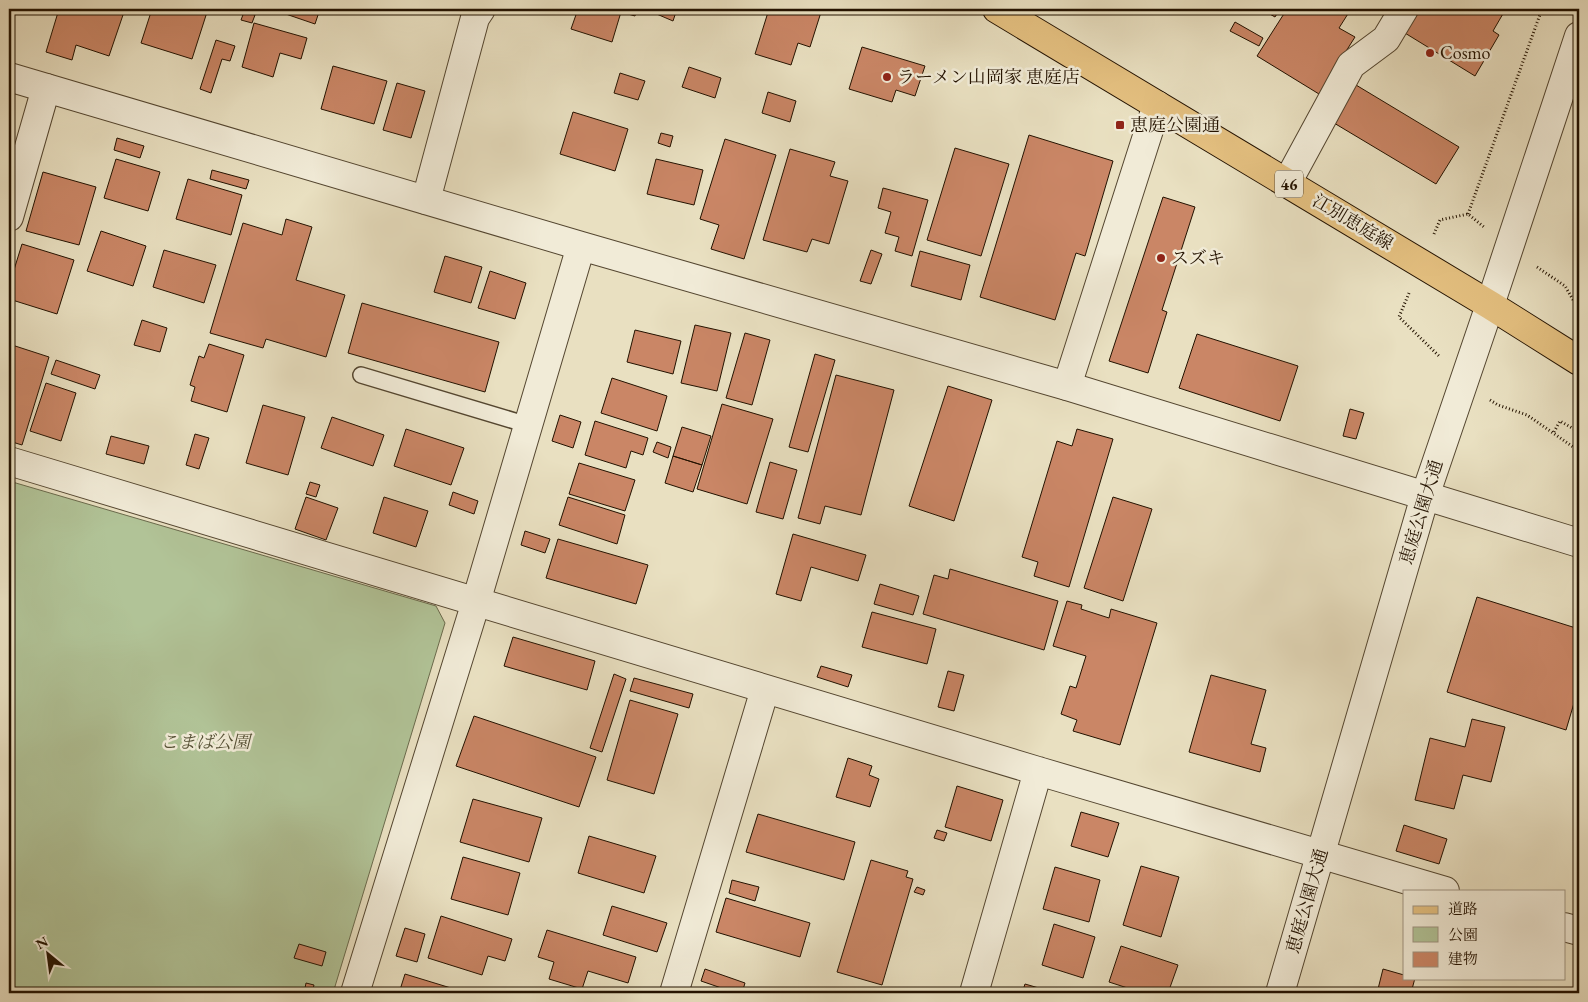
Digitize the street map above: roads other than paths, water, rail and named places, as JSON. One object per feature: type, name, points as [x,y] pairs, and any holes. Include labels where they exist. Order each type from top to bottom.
[{"type":"main road","name":"江別恵庭線","points":[[997,9],[1490,305],[1579,361]]},
{"type":"street","points":[[1287,183],[1351,65],[1386,39],[1404,9]]},
{"type":"street","points":[[426,200],[472,12]]},
{"type":"street","name":"恵庭公園大通","points":[[1280,993],[1425,496],[1579,36]]},
{"type":"street","points":[[9,76],[581,246],[1067,386],[1579,544]]},
{"type":"street","points":[[9,217],[46,88]]},
{"type":"street","points":[[1067,386],[1157,105]]},
{"type":"street","points":[[355,993],[476,602],[581,246]]},
{"type":"street","points":[[9,461],[1038,771],[1442,890]]},
{"type":"street","points":[[674,993],[766,689]]},
{"type":"street","points":[[974,993],[1038,771]]},
{"type":"street","points":[[1566,928],[1579,931]]},
{"type":"lane","points":[[361,375],[528,424]]},
{"type":"place","name":"Cosmo","points":[[1430,53]]},
{"type":"place","name":"ラーメン山岡家 恵庭店","points":[[887,77]]},
{"type":"place","name":"恵庭公園通","points":[[1120,125]]},
{"type":"place","name":"スズキ","points":[[1161,258]]},
{"type":"park label","name":"こまば公園","points":[[205,742]]}]
